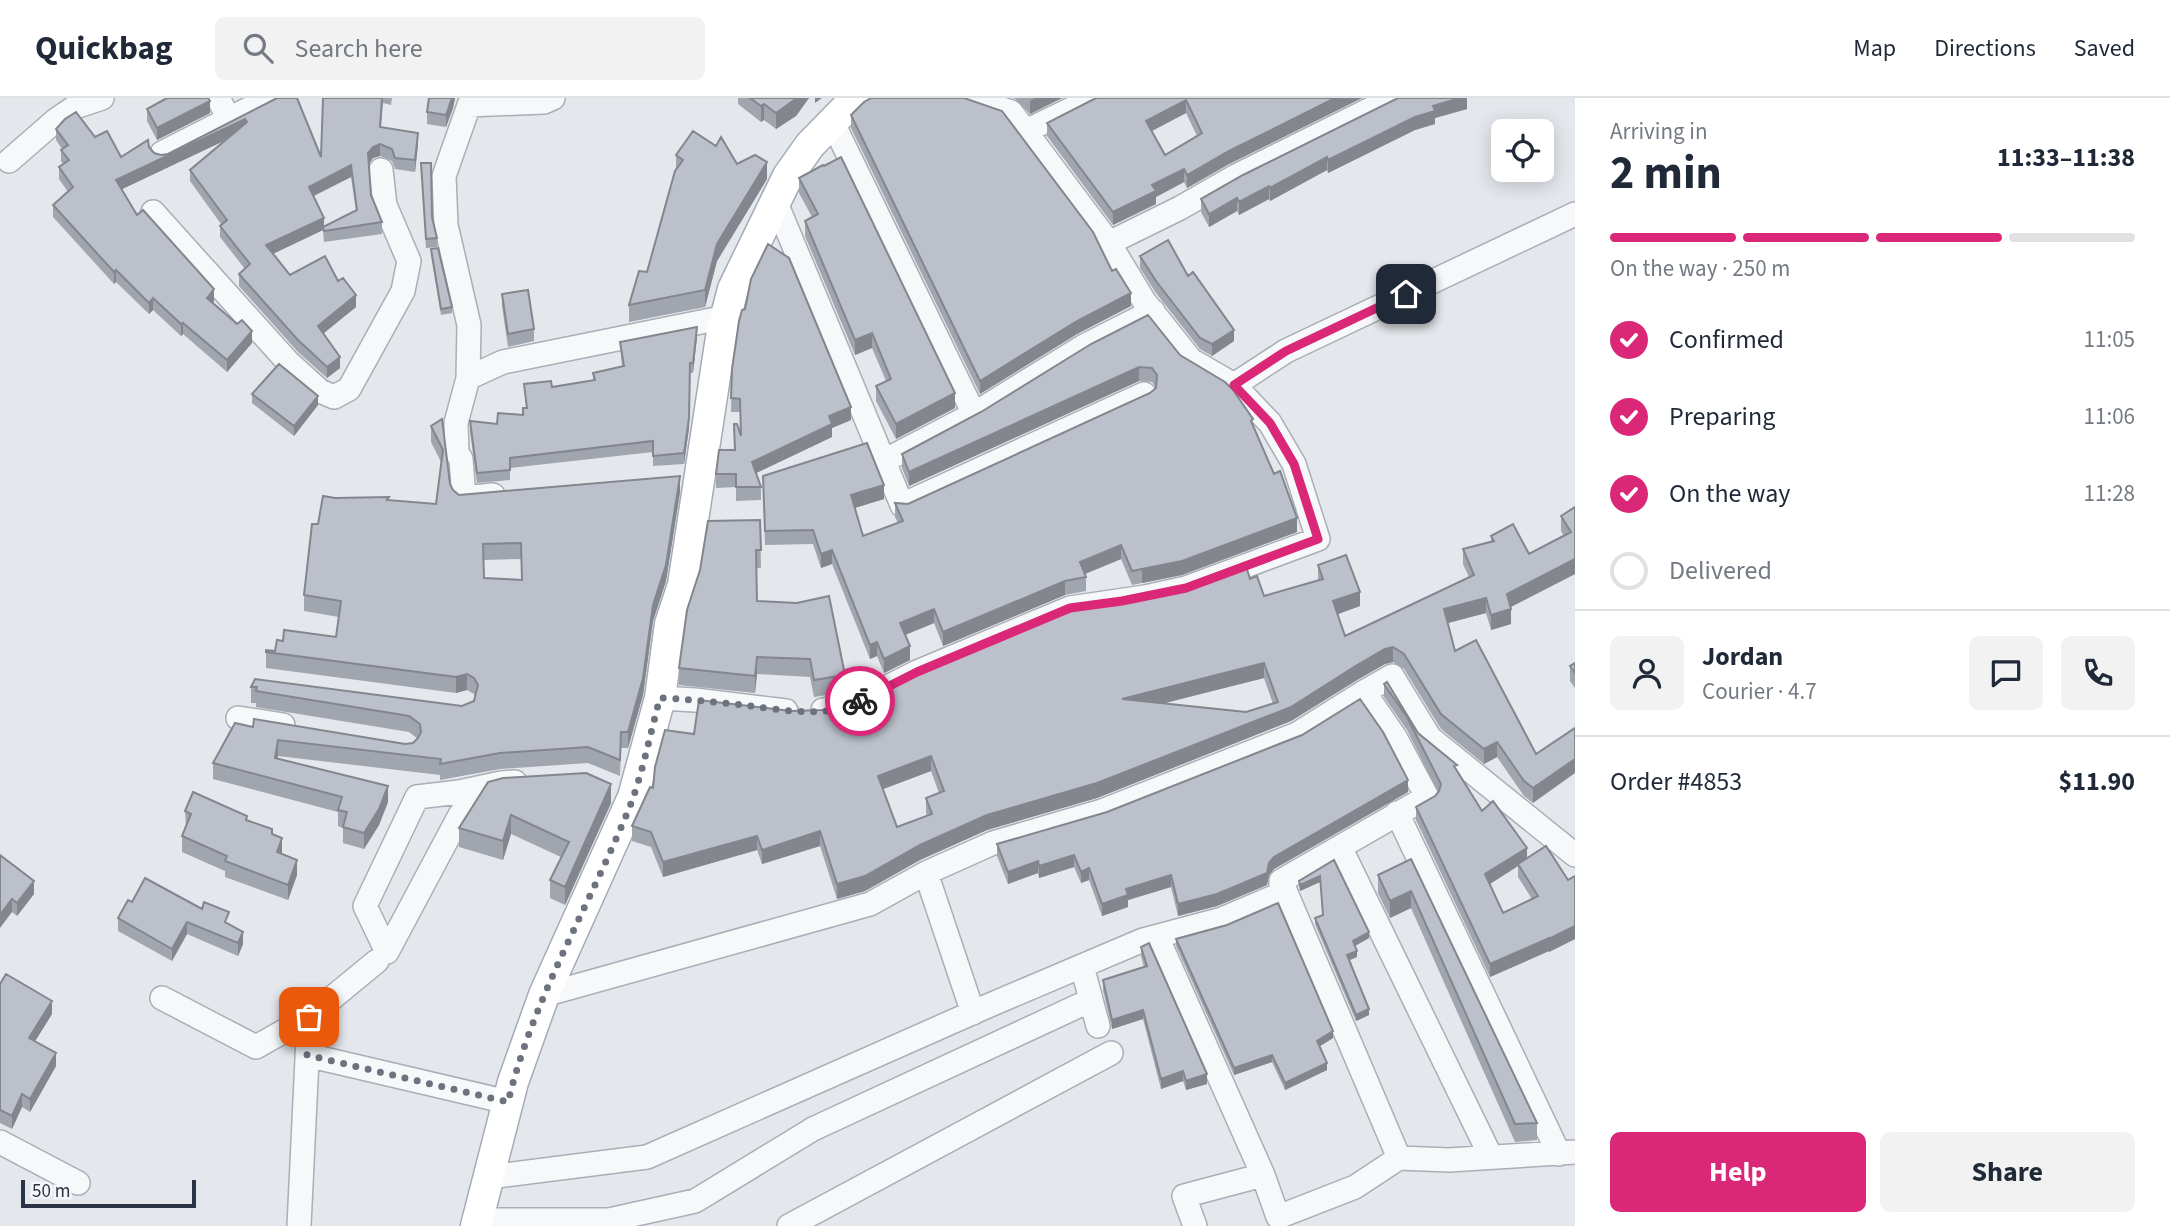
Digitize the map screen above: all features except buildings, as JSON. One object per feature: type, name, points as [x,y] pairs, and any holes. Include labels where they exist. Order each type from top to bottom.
[{"type":"main road","points":[[476,1223],[513,1083],[544,995],[660,698],[670,624],[683,585],[687,477],[738,276],[788,176],[810,145],[856,98]]},
{"type":"street","points":[[9,161],[75,107],[102,98]]},
{"type":"street","points":[[162,153],[223,108],[270,98]]},
{"type":"street","points":[[509,494],[464,498],[461,459],[457,453],[456,423],[468,379],[469,325],[446,225],[444,176],[469,105],[544,102],[553,98]]},
{"type":"street","points":[[660,698],[791,712],[819,711],[852,705],[917,672],[1070,608],[1186,588],[1318,539],[1294,464],[1270,423],[1234,385],[1191,359],[1153,311],[1110,243],[1011,112],[970,98]]},
{"type":"street","points":[[1026,131],[1094,98]]},
{"type":"street","points":[[1110,243],[1236,176],[1394,98]]},
{"type":"street","points":[[832,121],[974,414]]},
{"type":"street","points":[[153,212],[288,362],[320,391],[334,397],[349,389],[403,291],[409,261],[385,205],[381,170]]},
{"type":"street","points":[[776,204],[902,505],[1144,394]]},
{"type":"street","points":[[1234,385],[1286,351],[1575,214]]},
{"type":"street","points":[[884,461],[974,414],[1084,346],[1153,311]]},
{"type":"street","points":[[468,379],[503,362],[726,317]]},
{"type":"street","points":[[544,995],[870,904],[926,873],[993,843],[1102,811],[1161,790],[1297,734],[1392,676],[1430,738],[1575,855]]},
{"type":"street","points":[[1281,881],[1427,797],[1395,737],[1364,692]]},
{"type":"street","points":[[238,718],[306,729]]},
{"type":"street","points":[[479,788],[460,815],[387,952],[365,906],[417,797],[501,783],[538,780]]},
{"type":"street","points":[[1157,937],[1263,1175],[1278,1217],[1288,1220],[1355,1187],[1399,1158],[1449,1160],[1567,1153],[1397,813]]},
{"type":"street","points":[[1340,847],[1491,1157]]},
{"type":"street","points":[[926,873],[973,1013]]},
{"type":"street","points":[[489,1177],[647,1157],[1082,966],[1157,937],[1222,919],[1281,894],[1281,881]]},
{"type":"street","points":[[1281,881],[1399,1158]]},
{"type":"street","points":[[162,998],[256,1047],[309,1017],[377,961]]},
{"type":"street","points":[[1082,966],[1098,1026]]},
{"type":"street","points":[[476,1223],[609,1220],[695,1201],[813,1129],[1091,1000]]},
{"type":"street","points":[[299,1226],[309,1017]]},
{"type":"street","points":[[789,1226],[1111,1053]]},
{"type":"street","points":[[307,1055],[508,1102]]},
{"type":"street","points":[[0,1142],[78,1183]]},
{"type":"street","points":[[1195,1226],[1184,1196],[1263,1175]]},
{"type":"way so far","points":[[309,1017],[307,1055],[508,1102],[544,995],[630,805],[660,698],[791,712],[819,711],[860,701]]},
{"type":"route","points":[[860,701],[917,672],[1070,608],[1186,588],[1318,539],[1294,464],[1270,423],[1234,385],[1286,351],[1406,294]]}]
